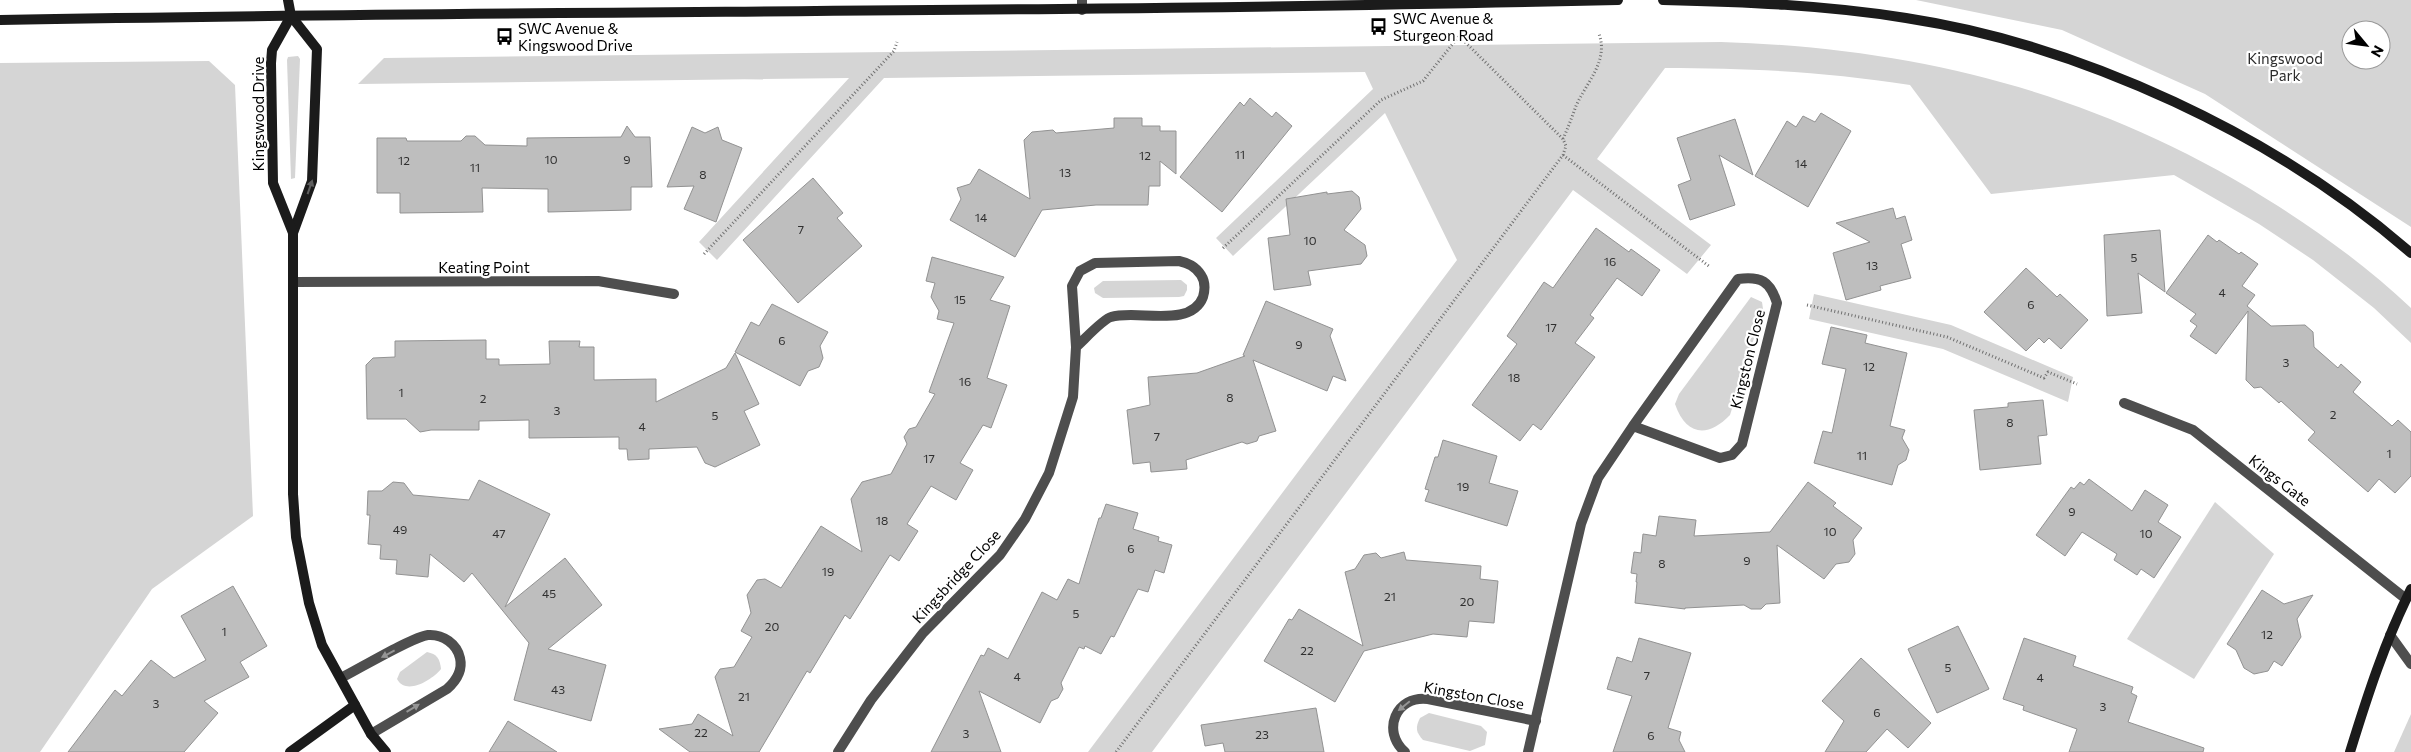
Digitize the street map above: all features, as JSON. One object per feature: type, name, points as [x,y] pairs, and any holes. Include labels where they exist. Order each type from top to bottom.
[{"type":"main road","points":[[288,0],[291,16]]},
{"type":"main road","points":[[0,20],[1082,5],[1618,0]]},
{"type":"main road","points":[[1663,0],[1768,1],[1907,18],[1967,30],[2033,48],[2110,75],[2185,107],[2231,130],[2288,164],[2355,209],[2411,253]]},
{"type":"main road","name":"Kingswood Drive","points":[[293,233],[312,181],[317,49],[291,16],[272,50],[271,63],[273,183],[293,233],[293,494],[296,537],[312,611],[322,645],[371,734],[386,752]]},
{"type":"main road","points":[[2350,752],[2390,636],[2409,598],[2411,589]]},
{"type":"main road","points":[[290,752],[355,705]]},
{"type":"street","name":"Kingsbridge Close","points":[[838,752],[870,700],[923,633],[1000,555],[1025,519],[1050,473],[1074,397],[1076,346],[1072,286],[1075,278],[1087,266],[1095,263],[1179,261],[1197,269],[1202,277],[1204,295],[1193,310],[1176,315],[1110,317],[1076,346]]},
{"type":"street","name":"Kingston Close","points":[[1528,752],[1581,524],[1598,478],[1633,426],[1738,279],[1750,277],[1763,280],[1773,290],[1777,302],[1742,444],[1732,455],[1720,458],[1633,426]]},
{"type":"street","name":"Keating Point","points":[[294,282],[598,281],[674,294]]},
{"type":"street","name":"Kings Gate","points":[[2124,404],[2193,430],[2409,598]]},
{"type":"street","points":[[341,678],[426,635],[436,635],[446,639],[453,644],[459,653],[460,673],[451,686],[371,734]]},
{"type":"street","points":[[2390,636],[2411,664]]},
{"type":"street","name":"Kingston Close","points":[[1405,752],[1395,740],[1392,731],[1393,720],[1400,708],[1413,700],[1428,699],[1536,721]]},
{"type":"path","points":[[1563,139],[1576,106],[1600,60],[1602,49],[1599,34]]},
{"type":"path","points":[[1116,752],[1563,155],[1566,146],[1563,139],[1459,36],[1423,81],[1381,100],[1222,248]]},
{"type":"path","points":[[704,254],[894,51],[897,42]]},
{"type":"path","points":[[1563,155],[1710,267]]},
{"type":"path","points":[[1807,306],[1947,337],[2044,378],[2048,372],[2077,384]]},
{"type":"green space","name":"Kingswood Park","points":[[1916,0],[2411,0],[2411,227],[2205,94],[2062,30]]},
{"type":"green space","points":[[1721,42],[1796,46],[1869,55],[1941,68],[2011,85],[2080,107],[2147,135],[2213,168],[2278,206],[2330,241],[2364,267],[2411,308],[2411,343],[2374,308],[2313,260],[2259,224],[2174,175],[1991,194],[1910,85],[1788,72],[1665,68],[1597,159],[1711,245],[1687,274],[1573,190],[1152,752],[1088,752],[1457,260],[1385,113],[1233,256],[1216,238],[1373,89],[1365,72],[884,78],[717,260],[699,242],[849,78],[358,84],[384,58]]},
{"type":"green space","points":[[298,56],[300,59],[295,178],[291,179],[287,60],[288,57]]},
{"type":"green space","points":[[209,61],[235,85],[253,516],[152,589],[40,752],[0,752],[0,63]]},
{"type":"green space","points":[[1181,280],[1187,285],[1187,290],[1184,296],[1179,297],[1103,298],[1095,293],[1094,288],[1103,281]]},
{"type":"green space","points":[[1814,294],[1951,325],[2073,377],[2068,402],[1943,349],[1809,319]]},
{"type":"green space","points":[[1751,297],[1762,302],[1763,309],[1730,415],[1714,427],[1706,430],[1691,428],[1680,415],[1675,404],[1679,394]]},
{"type":"green space","points":[[2215,502],[2274,554],[2194,679],[2127,639]]},
{"type":"green space","points":[[427,652],[437,658],[441,669],[432,678],[419,684],[406,686],[401,684],[397,679],[400,672]]},
{"type":"green space","points":[[1429,713],[1481,726],[1487,732],[1485,745],[1470,751],[1423,740],[1418,732],[1417,725],[1420,718]]},
{"type":"green space","points":[[2411,714],[2411,752],[2394,752]]},
{"type":"building","points":[[1250,98],[1272,117],[1276,112],[1292,126],[1222,212],[1180,177],[1240,102],[1244,106]]},
{"type":"building","points":[[1821,113],[1851,131],[1808,207],[1755,176],[1787,121],[1796,127],[1803,116],[1815,122]]},
{"type":"building","points":[[1114,118],[1142,118],[1142,126],[1160,126],[1160,131],[1176,131],[1176,174],[1160,161],[1160,186],[1149,186],[1148,205],[1096,205],[1042,210],[1015,257],[950,220],[961,199],[957,188],[970,184],[979,169],[1030,199],[1024,140],[1032,132],[1053,130],[1056,133],[1114,128]]},
{"type":"building","points":[[1735,119],[1753,175],[1719,155],[1735,205],[1690,220],[1678,185],[1691,180],[1677,138]]},
{"type":"building","points":[[627,126],[635,137],[650,137],[652,187],[631,187],[631,210],[548,212],[548,189],[482,188],[483,212],[400,213],[400,193],[377,193],[377,138],[406,138],[407,141],[461,141],[466,136],[475,136],[485,145],[527,146],[527,138],[621,137]]},
{"type":"building","points":[[692,127],[705,133],[718,127],[722,140],[742,148],[716,222],[684,209],[694,186],[667,187]]},
{"type":"building","points":[[813,178],[843,213],[837,218],[862,246],[798,303],[743,240]]},
{"type":"building","points":[[1352,191],[1359,197],[1361,209],[1344,230],[1365,245],[1367,256],[1361,264],[1308,271],[1311,285],[1274,290],[1268,238],[1290,235],[1286,199],[1327,192],[1327,194]]},
{"type":"building","points":[[1893,208],[1896,219],[1905,216],[1912,240],[1901,244],[1911,278],[1880,286],[1881,290],[1846,300],[1833,253],[1870,242],[1836,223]]},
{"type":"building","points":[[1596,228],[1629,252],[1631,249],[1660,270],[1642,296],[1617,278],[1590,315],[1594,318],[1575,343],[1595,357],[1541,430],[1533,424],[1520,441],[1472,405],[1517,344],[1507,336],[1544,282],[1553,288]]},
{"type":"building","points":[[2160,230],[2165,292],[2138,273],[2142,313],[2107,316],[2104,235]]},
{"type":"building","points":[[2208,235],[2239,254],[2241,252],[2258,264],[2242,286],[2255,295],[2247,306],[2271,326],[2305,325],[2313,332],[2314,347],[2338,368],[2341,364],[2361,382],[2353,392],[2392,426],[2398,420],[2411,432],[2411,476],[2395,493],[2379,479],[2368,492],[2308,440],[2315,432],[2281,401],[2279,403],[2261,387],[2254,388],[2246,380],[2248,311],[2216,354],[2190,336],[2197,326],[2190,321],[2196,314],[2166,293]]},
{"type":"building","points":[[932,257],[1004,277],[990,300],[1010,306],[987,378],[1007,385],[991,428],[983,425],[960,463],[973,470],[956,500],[931,486],[907,524],[918,531],[899,561],[890,555],[850,619],[845,615],[810,673],[807,671],[759,752],[690,752],[659,729],[692,724],[698,714],[733,736],[715,677],[720,669],[734,667],[752,637],[741,631],[751,613],[747,595],[757,580],[765,579],[781,588],[821,526],[862,552],[851,499],[862,482],[891,474],[907,444],[904,437],[909,429],[916,427],[935,394],[929,392],[954,323],[937,319],[939,311],[931,297],[935,283],[926,281]]},
{"type":"building","points":[[2026,268],[2057,297],[2060,294],[2088,320],[2061,349],[2049,338],[2044,343],[2039,338],[2026,351],[1984,312]]},
{"type":"building","points":[[1266,301],[1333,329],[1330,336],[1346,381],[1333,376],[1327,391],[1253,360],[1276,431],[1259,436],[1257,441],[1247,444],[1242,442],[1186,460],[1187,469],[1151,472],[1150,462],[1133,464],[1127,410],[1150,405],[1148,377],[1197,373],[1245,356],[1243,355]]},
{"type":"building","points":[[772,304],[828,332],[820,346],[823,358],[819,367],[808,371],[800,386],[735,352],[751,322],[759,326]]},
{"type":"building","points":[[1831,327],[1867,335],[1865,343],[1907,353],[1890,426],[1905,430],[1902,438],[1909,450],[1906,460],[1898,465],[1892,485],[1814,463],[1823,431],[1832,433],[1846,369],[1822,364]]},
{"type":"building","points":[[486,340],[486,359],[499,359],[499,365],[550,364],[549,341],[580,341],[579,347],[594,347],[594,380],[656,379],[656,402],[726,368],[735,353],[759,404],[744,411],[760,445],[715,467],[705,463],[697,447],[649,449],[649,459],[628,460],[627,449],[619,449],[619,437],[529,438],[529,420],[479,421],[479,430],[431,430],[420,432],[406,419],[367,419],[366,365],[373,358],[395,357],[395,341]]},
{"type":"building","points":[[2043,400],[2047,435],[2038,436],[2041,464],[1980,470],[1974,410],[2008,407],[2008,403]]},
{"type":"building","points":[[1443,440],[1497,456],[1489,483],[1518,491],[1507,526],[1425,501],[1429,490],[1425,489],[1435,457],[1438,457]]},
{"type":"building","points":[[2089,479],[2132,511],[2145,490],[2168,505],[2158,522],[2181,537],[2154,578],[2141,569],[2137,575],[2114,560],[2117,554],[2082,532],[2065,556],[2036,535],[2071,487],[2074,489],[2080,482],[2084,485]]},
{"type":"building","points":[[479,480],[550,514],[505,607],[565,558],[602,605],[548,649],[606,665],[591,721],[514,700],[529,643],[472,573],[464,582],[430,554],[428,577],[396,574],[397,560],[380,559],[381,545],[368,544],[370,515],[367,515],[368,491],[382,491],[393,482],[404,483],[413,495],[469,500]]},
{"type":"building","points":[[1808,482],[1836,503],[1833,506],[1862,528],[1853,540],[1855,554],[1849,562],[1836,564],[1824,579],[1777,545],[1780,603],[1766,604],[1761,609],[1751,609],[1744,605],[1685,609],[1635,603],[1637,574],[1631,573],[1634,552],[1641,553],[1643,534],[1656,536],[1659,516],[1696,520],[1694,536],[1770,532]]},
{"type":"building","points":[[1106,504],[1138,513],[1133,529],[1159,537],[1158,541],[1172,545],[1164,573],[1155,570],[1148,592],[1138,589],[1114,637],[1111,636],[1101,654],[1085,646],[1084,649],[1079,647],[1061,683],[1063,689],[1058,698],[1051,701],[1040,723],[979,691],[1001,752],[931,752],[981,655],[984,656],[988,648],[1008,659],[1042,592],[1057,600],[1068,579],[1079,584],[1099,518],[1101,518]]},
{"type":"building","points":[[1404,552],[1406,560],[1481,566],[1480,579],[1498,581],[1494,623],[1469,621],[1467,637],[1433,634],[1364,651],[1335,702],[1264,661],[1289,619],[1292,620],[1299,609],[1363,646],[1345,572],[1355,569],[1364,555],[1376,553],[1381,558]]},
{"type":"building","points":[[233,586],[267,646],[240,662],[249,677],[204,701],[218,713],[184,752],[68,752],[115,690],[122,696],[151,660],[174,678],[206,660],[181,616]]},
{"type":"building","points":[[2262,590],[2284,604],[2313,595],[2297,619],[2301,637],[2282,666],[2274,661],[2268,671],[2254,674],[2244,668],[2236,650],[2227,644]]},
{"type":"building","points":[[1958,626],[1989,689],[1937,713],[1908,649]]},
{"type":"building","points":[[1639,638],[1691,653],[1668,728],[1681,732],[1679,740],[1685,752],[1613,752],[1632,696],[1607,689],[1617,657],[1632,662]]},
{"type":"building","points":[[2024,638],[2076,656],[2073,666],[2133,687],[2131,693],[2137,696],[2128,722],[2204,748],[2203,752],[2069,752],[2077,729],[2023,710],[2024,706],[2003,699]]},
{"type":"building","points":[[1861,658],[1931,723],[1908,748],[1887,729],[1866,752],[1825,752],[1844,721],[1822,701]]},
{"type":"building","points":[[1316,708],[1324,752],[1225,752],[1223,743],[1205,746],[1201,725]]},
{"type":"building","points":[[508,721],[557,752],[489,752]]},
{"type":"place","name":"SWC Avenue & Sturgeon Road","points":[[1379,27]]},
{"type":"place","name":"SWC Avenue & Kingswood Drive","points":[[504,37]]}]
